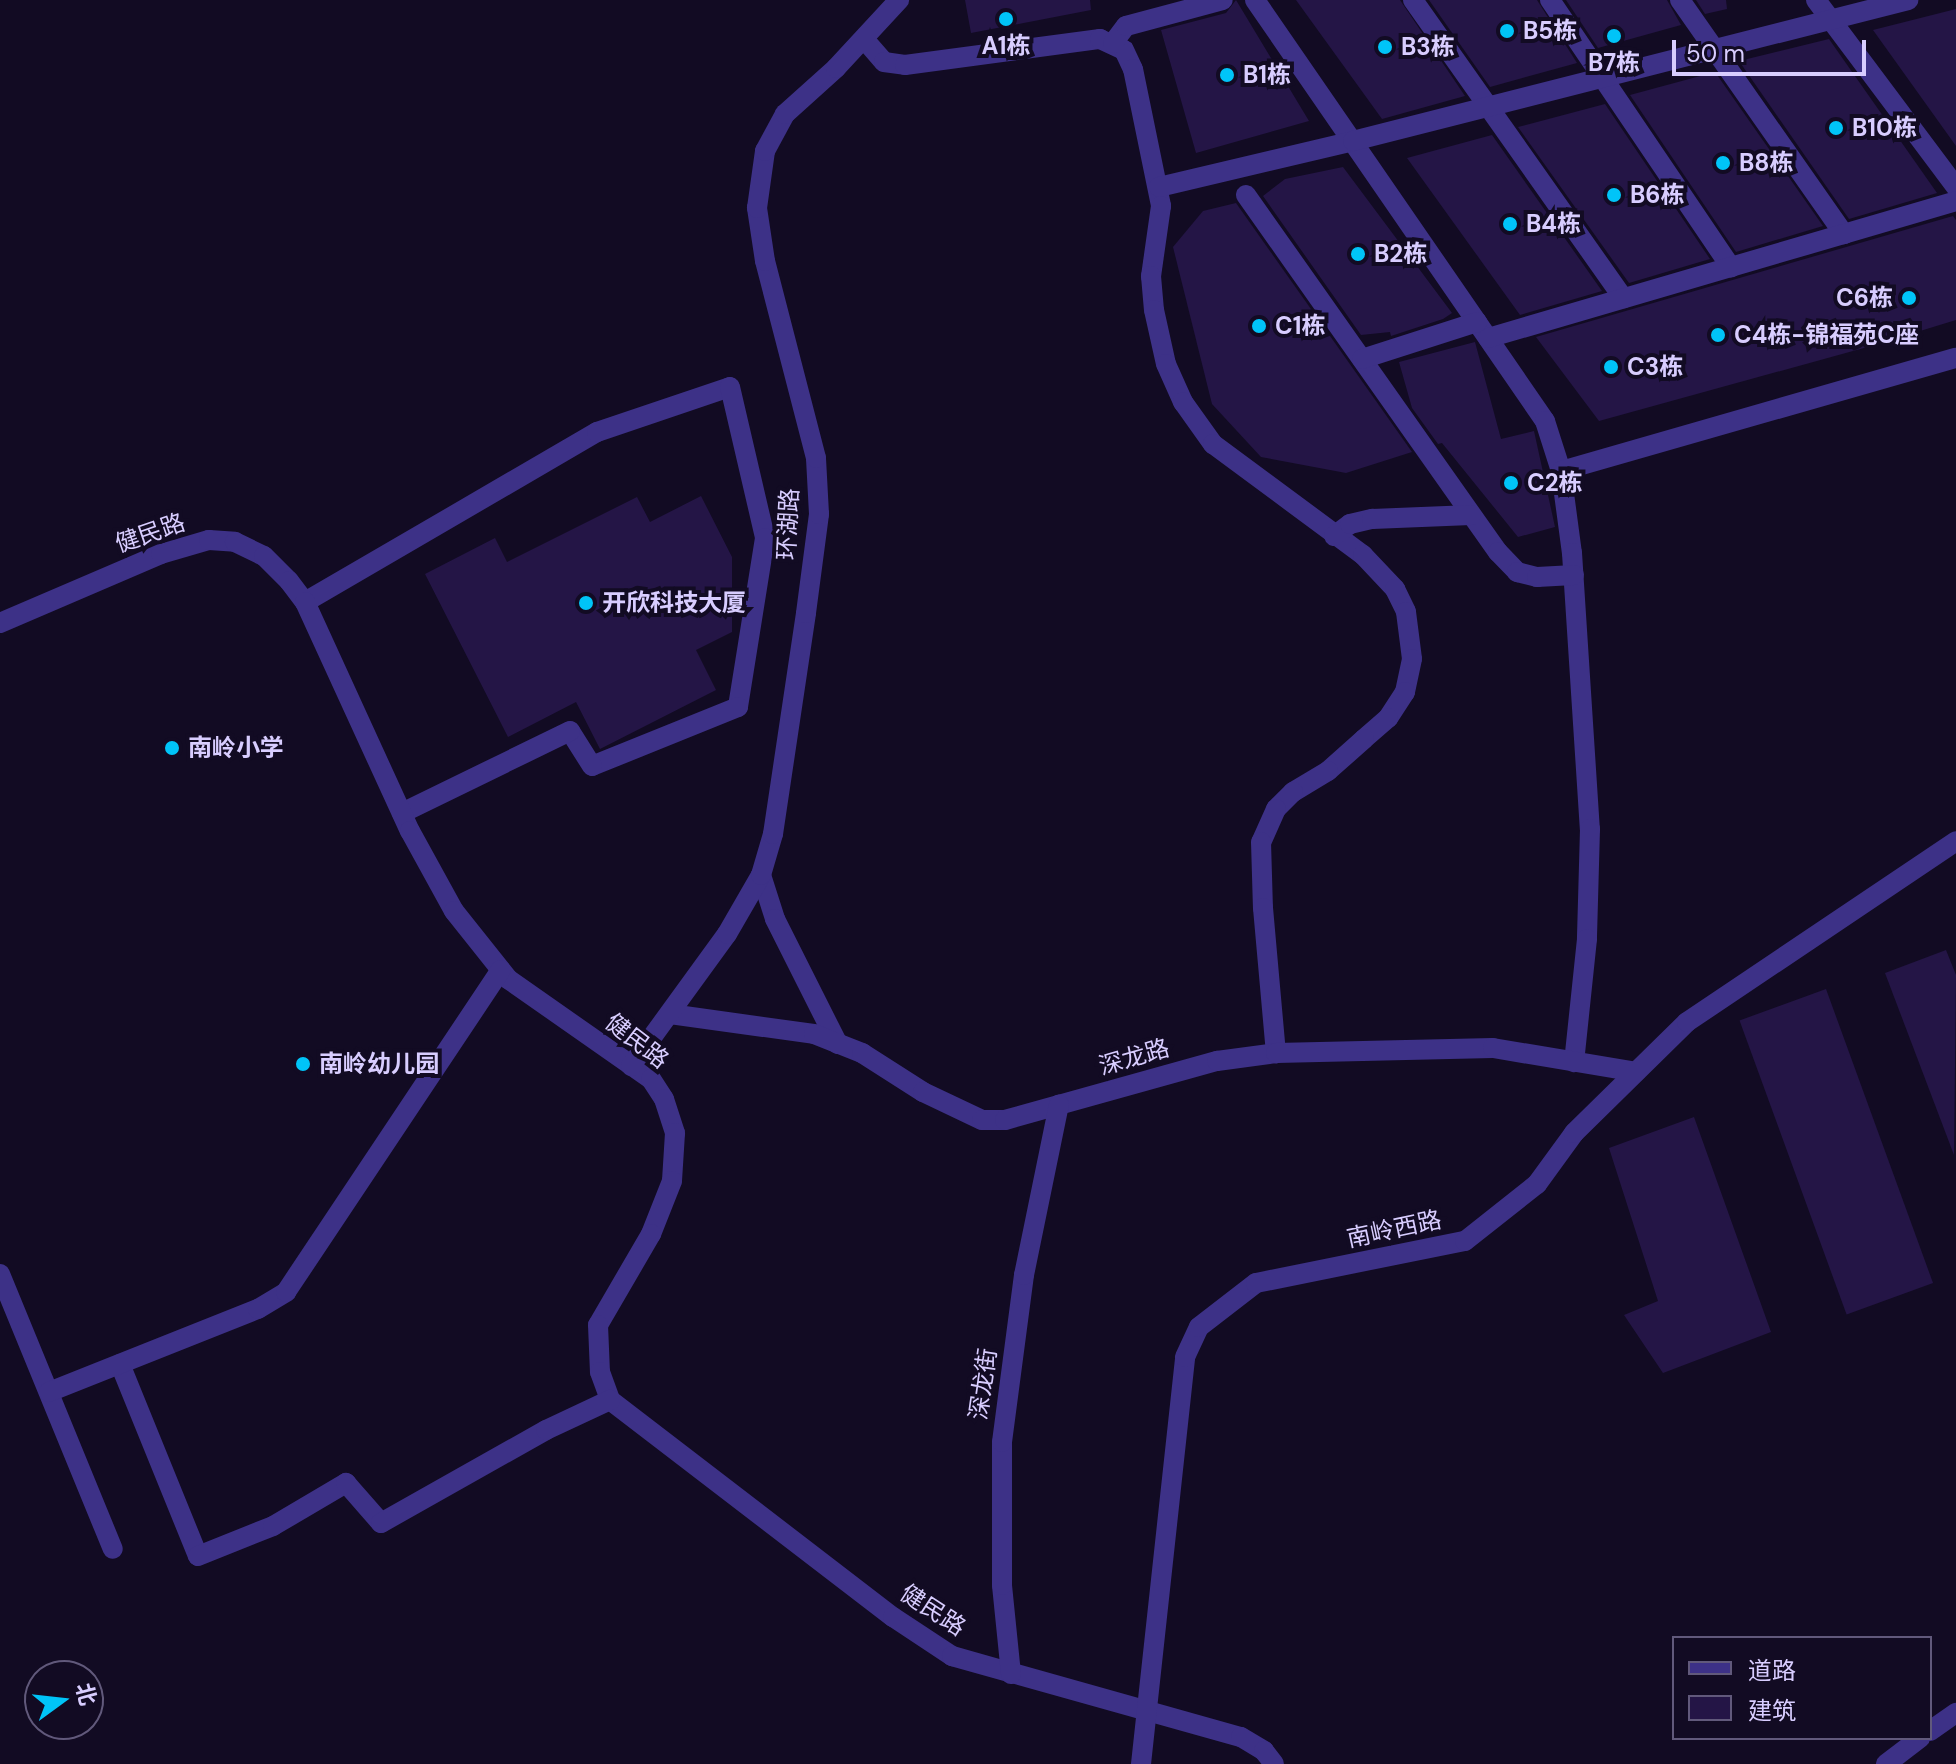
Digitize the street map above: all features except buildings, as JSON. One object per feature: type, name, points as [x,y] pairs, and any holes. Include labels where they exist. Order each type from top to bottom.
[{"type":"street","name":"环湖路","points":[[631,1066],[727,934],[761,875],[773,834],[819,514],[816,458],[769,277],[757,208],[765,151],[785,114],[864,39],[899,0]]},
{"type":"street","points":[[1113,43],[1126,26],[1223,0]]},
{"type":"street","points":[[1255,0],[1545,421],[1561,471],[1574,575],[1590,829],[1587,939],[1574,1062]]},
{"type":"street","points":[[1413,0],[1623,298]]},
{"type":"street","points":[[1550,0],[1731,267]]},
{"type":"street","points":[[1680,0],[1844,234]]},
{"type":"street","points":[[1816,0],[1956,187]]},
{"type":"street","points":[[1159,187],[1908,0]]},
{"type":"street","points":[[864,39],[884,62],[905,65],[1100,39],[1113,43],[1130,59],[1159,187],[1159,241],[1151,276],[1154,310],[1166,364],[1183,402],[1213,444],[1363,555],[1395,589],[1411,633],[1412,659],[1405,692],[1388,718],[1328,771],[1293,792],[1276,809],[1261,842],[1263,908],[1276,1053]]},
{"type":"street","points":[[1246,195],[1471,515],[1517,572],[1537,577],[1574,575]]},
{"type":"street","points":[[1362,359],[1623,298],[1956,201]]},
{"type":"street","points":[[1561,471],[1956,358]]},
{"type":"street","points":[[305,602],[597,432],[730,387],[765,538],[738,707],[592,766],[570,731],[402,813]]},
{"type":"street","points":[[1334,536],[1350,524],[1372,519],[1471,515]]},
{"type":"street","name":"健民路","points":[[0,623],[147,559],[209,540],[235,542],[264,556],[305,602],[402,813],[454,911],[508,979],[651,1079],[664,1099],[675,1133],[672,1181],[651,1234],[598,1325],[600,1372],[610,1400],[893,1617],[952,1656],[1241,1737],[1264,1751],[1274,1764]]},
{"type":"street","name":"南岭西路","points":[[1141,1764],[1185,1357],[1199,1327],[1256,1283],[1465,1241],[1537,1184],[1574,1133],[1687,1022],[1956,841]]},
{"type":"street","points":[[761,875],[775,919],[838,1044]]},
{"type":"street","points":[[49,1392],[258,1309],[286,1292],[501,970]]},
{"type":"street","name":"深龙路","points":[[670,1014],[814,1034],[862,1053],[923,1092],[982,1120],[1005,1120],[1217,1061],[1276,1053],[1493,1048],[1636,1072]]},
{"type":"street","name":"深龙街","points":[[1011,1674],[1002,1585],[1002,1442],[1024,1275],[1059,1105]]},
{"type":"street","points":[[0,1274],[113,1549]]},
{"type":"street","points":[[120,1364],[198,1556],[273,1526],[346,1483],[381,1523],[546,1430],[610,1400]]},
{"type":"street","points":[[1932,1730],[1956,1713]]},
{"type":"street","points":[[1886,1764],[1917,1740]]},
{"type":"place","name":"A1栋","points":[[1006,19]]},
{"type":"place","name":"B5栋","points":[[1507,31]]},
{"type":"place","name":"B7栋","points":[[1614,36]]},
{"type":"place","name":"B3栋","points":[[1385,47]]},
{"type":"place","name":"B1栋","points":[[1227,75]]},
{"type":"place","name":"B10栋","points":[[1836,128]]},
{"type":"place","name":"B8栋","points":[[1723,163]]},
{"type":"place","name":"B6栋","points":[[1614,195]]},
{"type":"place","name":"B4栋","points":[[1510,224]]},
{"type":"place","name":"B2栋","points":[[1358,254]]},
{"type":"place","name":"C6栋","points":[[1909,298]]},
{"type":"place","name":"C1栋","points":[[1259,326]]},
{"type":"place","name":"C4栋-锦福苑C座","points":[[1718,335]]},
{"type":"place","name":"C3栋","points":[[1611,367]]},
{"type":"place","name":"C2栋","points":[[1511,483]]},
{"type":"place","name":"开欣科技大厦","points":[[586,603]]},
{"type":"place","name":"南岭小学","points":[[172,748]]},
{"type":"place","name":"南岭幼儿园","points":[[303,1064]]}]
